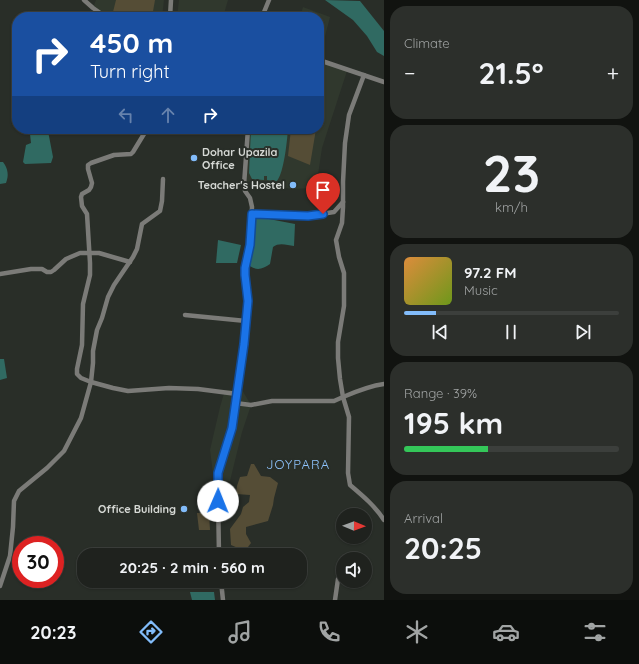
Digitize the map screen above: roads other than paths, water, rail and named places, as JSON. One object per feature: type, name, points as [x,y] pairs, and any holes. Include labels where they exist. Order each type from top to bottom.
[{"type":"street","points":[[170,12],[171,0]]},
{"type":"street","points":[[264,12],[269,0]]},
{"type":"street","points":[[87,1],[100,12]]},
{"type":"street","points":[[324,62],[384,82]]},
{"type":"street","points":[[364,75],[349,115],[345,143],[342,223],[336,240],[344,273],[344,306],[338,342],[338,358],[343,397],[349,417],[348,473],[350,485],[378,511],[384,520]]},
{"type":"street","points":[[143,134],[133,152],[114,155],[88,165],[92,184],[89,190],[82,194],[81,197],[82,206],[87,214],[90,275],[83,304],[82,345],[77,368],[78,374],[81,378],[91,382],[128,391],[169,388],[198,388],[237,394]]},
{"type":"street","points":[[219,548],[218,473],[232,428],[248,301],[245,268],[250,245],[252,203],[245,191],[244,185],[248,134]]},
{"type":"street","points":[[0,586],[10,556],[14,501],[18,491],[47,468],[64,451],[81,418],[91,382],[94,344],[97,330],[108,297],[137,249],[142,224],[157,214],[161,208],[164,179]]},
{"type":"street","points":[[252,214],[308,216],[334,212],[343,202]]},
{"type":"street","points":[[0,274],[31,269],[42,269],[51,272],[66,259],[80,253],[89,252],[99,253],[130,262]]},
{"type":"street","points":[[185,315],[246,321]]},
{"type":"street","points":[[236,403],[251,405],[272,401],[334,401],[360,389],[373,385],[384,384]]},
{"type":"street","points":[[222,588],[223,600]]},
{"type":"street","points":[[335,600],[337,588]]},
{"type":"water","points":[[325,0],[360,1],[384,31],[384,56],[377,52],[367,36],[353,20]]},
{"type":"water","points":[[30,134],[49,134],[53,157],[51,163],[25,164],[23,162],[26,145],[31,143]]},
{"type":"water","points":[[179,134],[203,134],[203,135]]},
{"type":"water","points":[[251,134],[288,134],[282,171],[277,181],[267,180],[267,176],[264,176],[264,180],[252,179],[249,173]]},
{"type":"water","points":[[0,162],[3,162],[5,165],[8,177],[6,183],[0,184]]},
{"type":"water","points":[[256,219],[269,219],[295,224],[294,246],[280,244],[275,245],[273,247],[270,264],[260,269],[250,266]]},
{"type":"water","points":[[218,240],[241,245],[237,263],[216,263]]},
{"type":"water","points":[[0,359],[4,359],[7,378],[0,380]]},
{"type":"water","points":[[190,592],[214,592],[215,600],[192,600]]},
{"type":"place","name":"Dohar Upazila Office","points":[[194,158]]},
{"type":"place","name":"Teacher's Hostel","points":[[293,185]]},
{"type":"place","name":"Office Building","points":[[184,509]]},
{"type":"district","name":"JOYPARA","points":[[298,464]]}]
